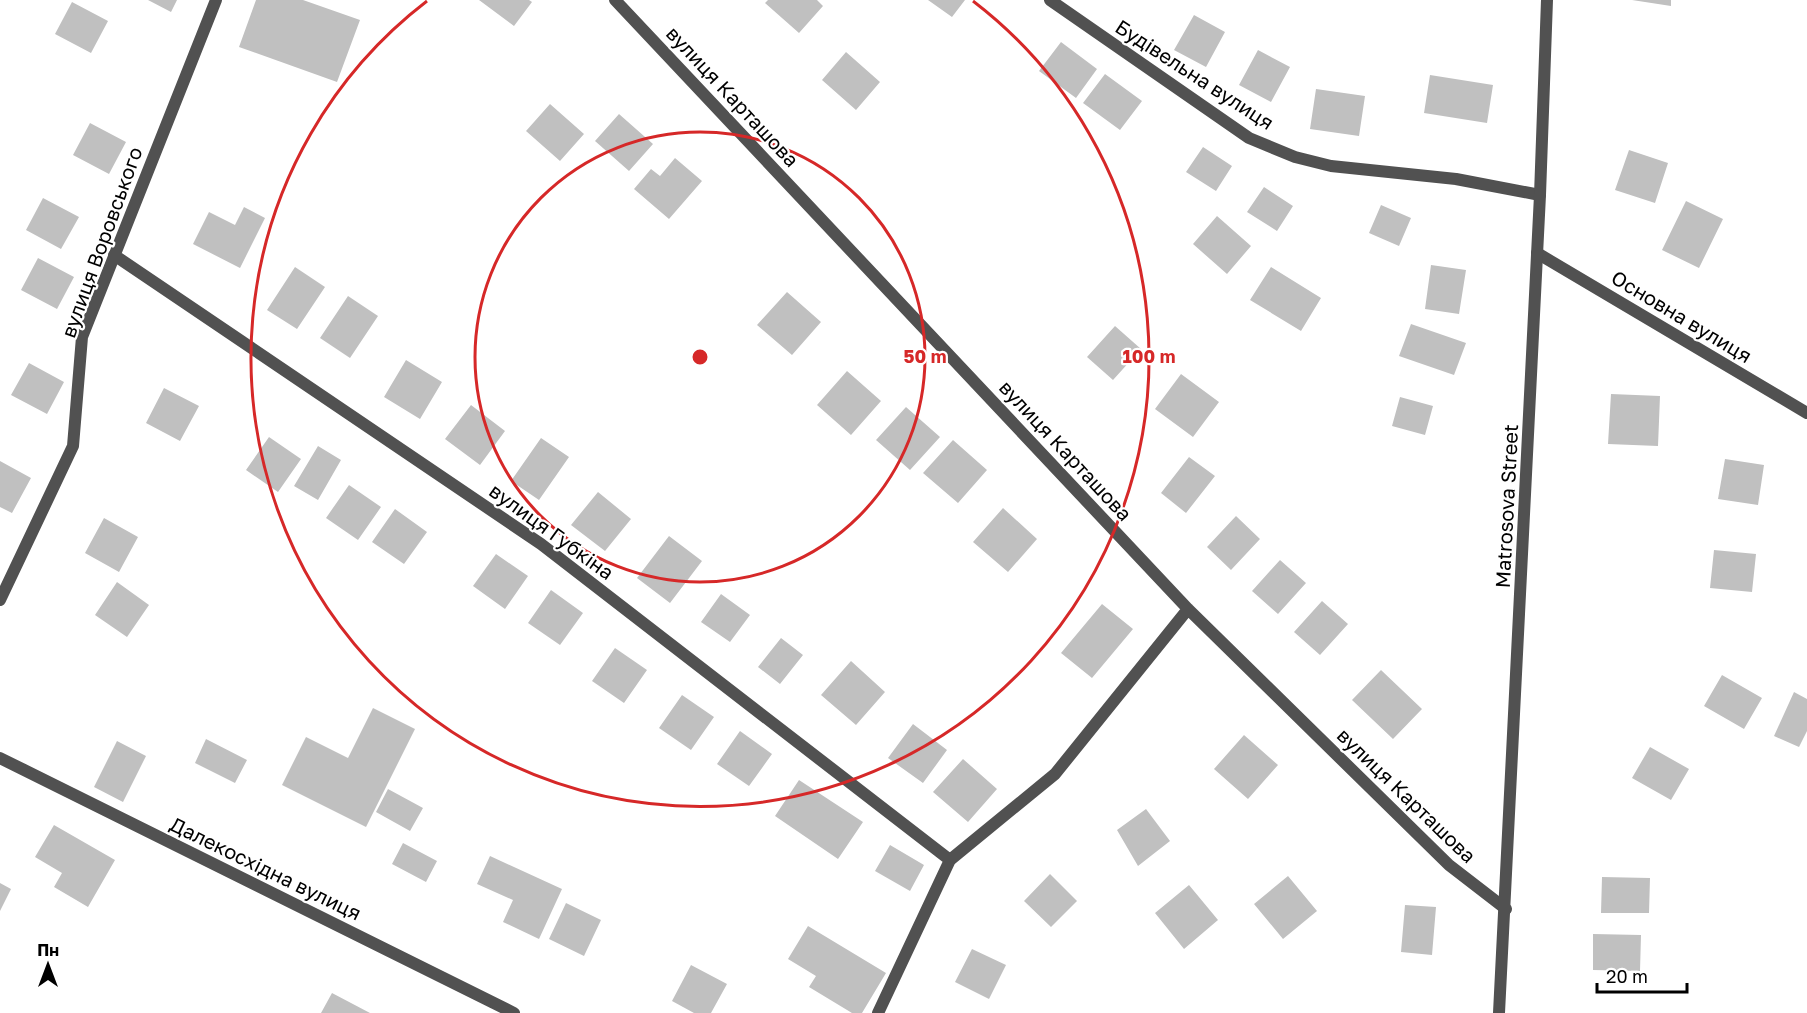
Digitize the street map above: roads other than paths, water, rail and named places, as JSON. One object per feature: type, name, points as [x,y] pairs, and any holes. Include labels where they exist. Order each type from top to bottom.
[{"type":"street","name":"вулиця Воровського","points":[[0,600],[73,446],[82,337],[216,0]]},
{"type":"street","name":"вулиця Карташова","points":[[615,0],[1188,609],[1449,865],[1506,909]]},
{"type":"street","name":"Будівельна вулиця","points":[[1050,0],[1249,138],[1295,157],[1331,166],[1456,179],[1540,195]]},
{"type":"street","name":"Matrosova Street","points":[[1499,1013],[1538,253],[1547,0]]},
{"type":"street","name":"Основна вулиця","points":[[1538,253],[1807,413]]},
{"type":"street","name":"вулиця Губкіна","points":[[114,255],[542,544],[950,860]]},
{"type":"street","points":[[878,1013],[950,860],[1055,774],[1188,609]]},
{"type":"street","name":"Далекосхідна вулиця","points":[[0,758],[514,1013]]}]
